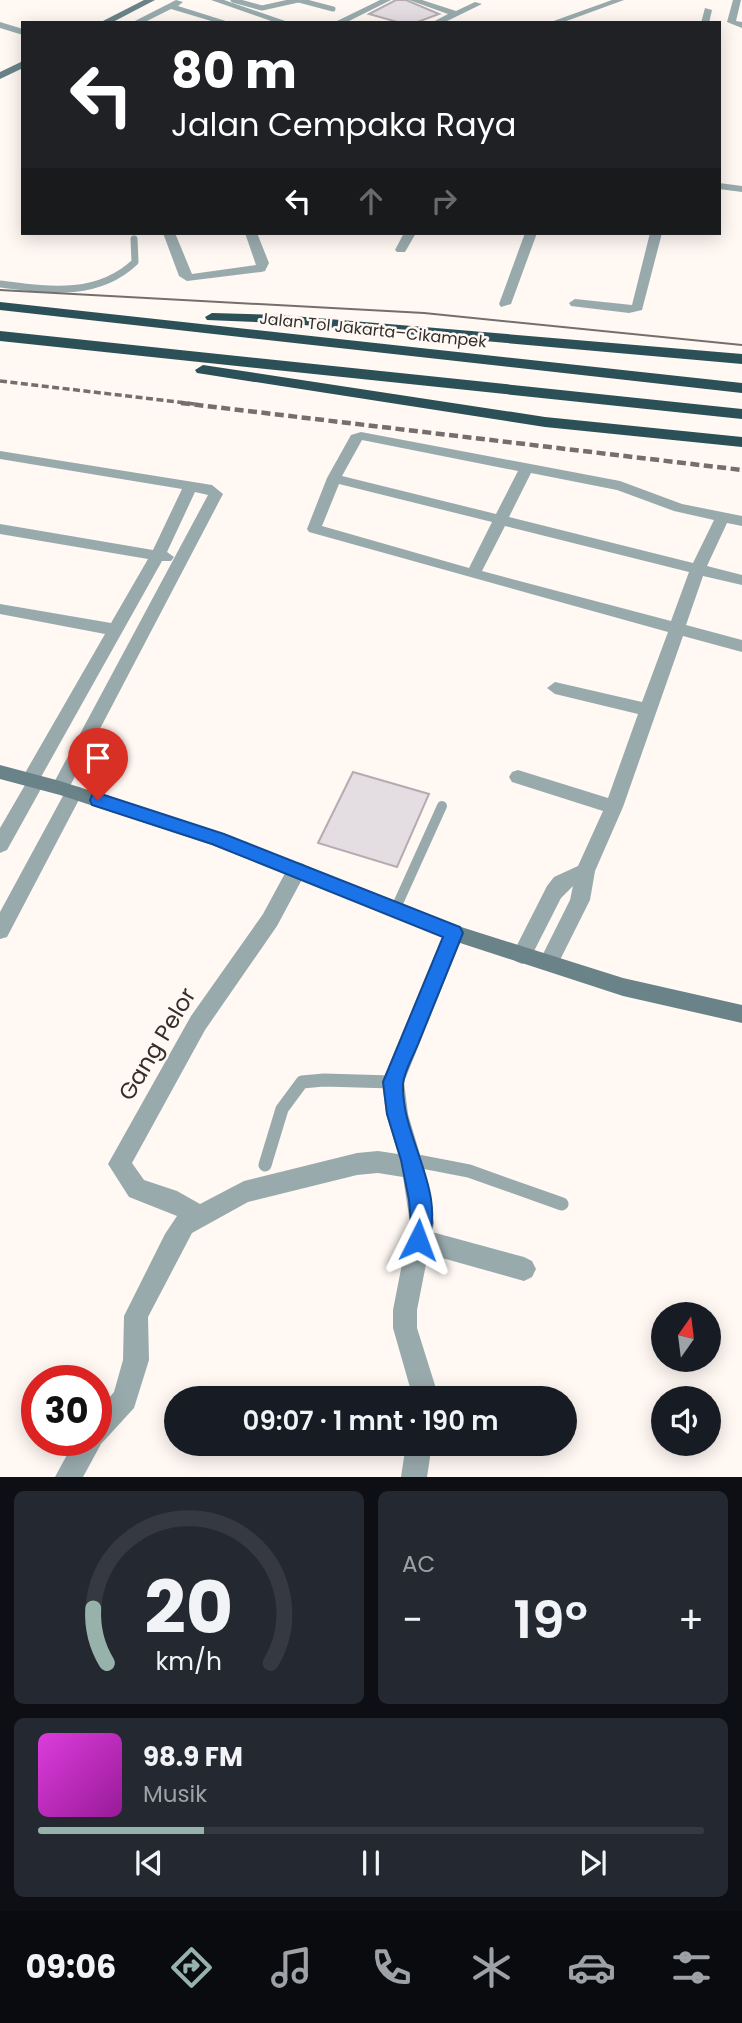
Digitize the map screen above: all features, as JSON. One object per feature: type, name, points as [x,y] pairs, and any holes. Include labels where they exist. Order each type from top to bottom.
[{"type":"highway","name":"Jalan Tol Jakarta–Cikampek","points":[[0,306],[742,388]]},
{"type":"highway","points":[[62,313],[281,319],[742,359]]},
{"type":"highway","points":[[0,336],[742,414]]},
{"type":"highway","points":[[58,343],[229,375],[538,421],[742,442]]},
{"type":"street","points":[[107,21],[151,0]]},
{"type":"street","points":[[139,21],[182,0]]},
{"type":"street","points":[[215,0],[281,21]]},
{"type":"street","points":[[341,21],[387,0]]},
{"type":"street","points":[[413,0],[454,13]]},
{"type":"street","points":[[428,5],[438,0]]},
{"type":"street","points":[[557,21],[620,0]]},
{"type":"street","points":[[737,0],[731,21],[742,26]]},
{"type":"street","points":[[440,21],[478,4]]},
{"type":"street","points":[[170,6],[222,21]]},
{"type":"street","points":[[705,21],[708,10]]},
{"type":"street","points":[[196,21],[207,16]]},
{"type":"street","points":[[0,25],[21,31]]},
{"type":"street","points":[[0,76],[21,65]]},
{"type":"street","points":[[721,186],[742,189]]},
{"type":"street","points":[[170,235],[185,276],[191,278],[261,268],[263,262],[251,235]]},
{"type":"street","points":[[401,250],[409,235]]},
{"type":"street","points":[[505,304],[530,235]]},
{"type":"street","points":[[575,303],[629,309],[638,307],[656,235]]},
{"type":"street","points":[[742,521],[679,508],[620,486],[361,436],[356,438],[334,478],[314,526],[315,530],[473,575],[742,646]]},
{"type":"street","points":[[0,455],[212,490],[216,495],[180,559],[0,931]]},
{"type":"street","points":[[473,575],[526,469]]},
{"type":"street","points":[[334,478],[742,580]]},
{"type":"street","points":[[0,845],[158,555],[190,486]]},
{"type":"street","points":[[549,962],[580,900],[585,871],[614,807],[698,569],[722,518]]},
{"type":"street","points":[[0,529],[180,559]]},
{"type":"street","points":[[0,609],[116,630]]},
{"type":"street","points":[[555,688],[649,710]]},
{"type":"street","points":[[0,772],[67,790],[218,839],[454,933],[622,987],[742,1014]]},
{"type":"street","points":[[518,777],[614,807]]},
{"type":"street","name":"Gang Pelor","points":[[199,1216],[169,1199],[138,1189],[119,1164],[133,1133],[198,1023],[270,920],[297,870]]},
{"type":"street","points":[[522,954],[540,924],[554,892],[561,883],[585,871]]},
{"type":"street","points":[[422,1386],[405,1328],[422,1223],[412,1164],[397,1114],[393,1082],[454,933]]},
{"type":"street","points":[[112,1414],[125,1399],[136,1360],[136,1316],[184,1225],[244,1192],[356,1164],[412,1164]]},
{"type":"street","points":[[418,1240],[524,1269]]},
{"type":"street","points":[[68,1477],[80,1456]]},
{"type":"street","points":[[414,1477],[417,1456]]},
{"type":"lane","points":[[233,0],[262,8],[298,0],[333,9]]},
{"type":"lane","points":[[0,284],[56,290],[102,284],[129,270],[135,262],[134,239]]},
{"type":"lane","points":[[395,910],[442,806]]},
{"type":"lane","points":[[265,1164],[282,1109],[302,1082],[323,1078],[363,1083],[393,1082]]},
{"type":"lane","points":[[412,1164],[469,1171],[562,1204]]},
{"type":"building","points":[[396,0],[406,0],[439,14],[420,21],[394,21],[369,14]]},
{"type":"building","points":[[353,772],[429,794],[397,867],[318,843]]},
{"type":"tram line","points":[[0,290],[424,313],[742,345]]},
{"type":"railway","points":[[0,381],[195,404]]},
{"type":"railway","points":[[181,403],[742,470]]},
{"type":"route","points":[[98,800],[218,839],[454,933],[393,1082],[397,1114],[420,1200],[422,1223],[418,1240]]}]
